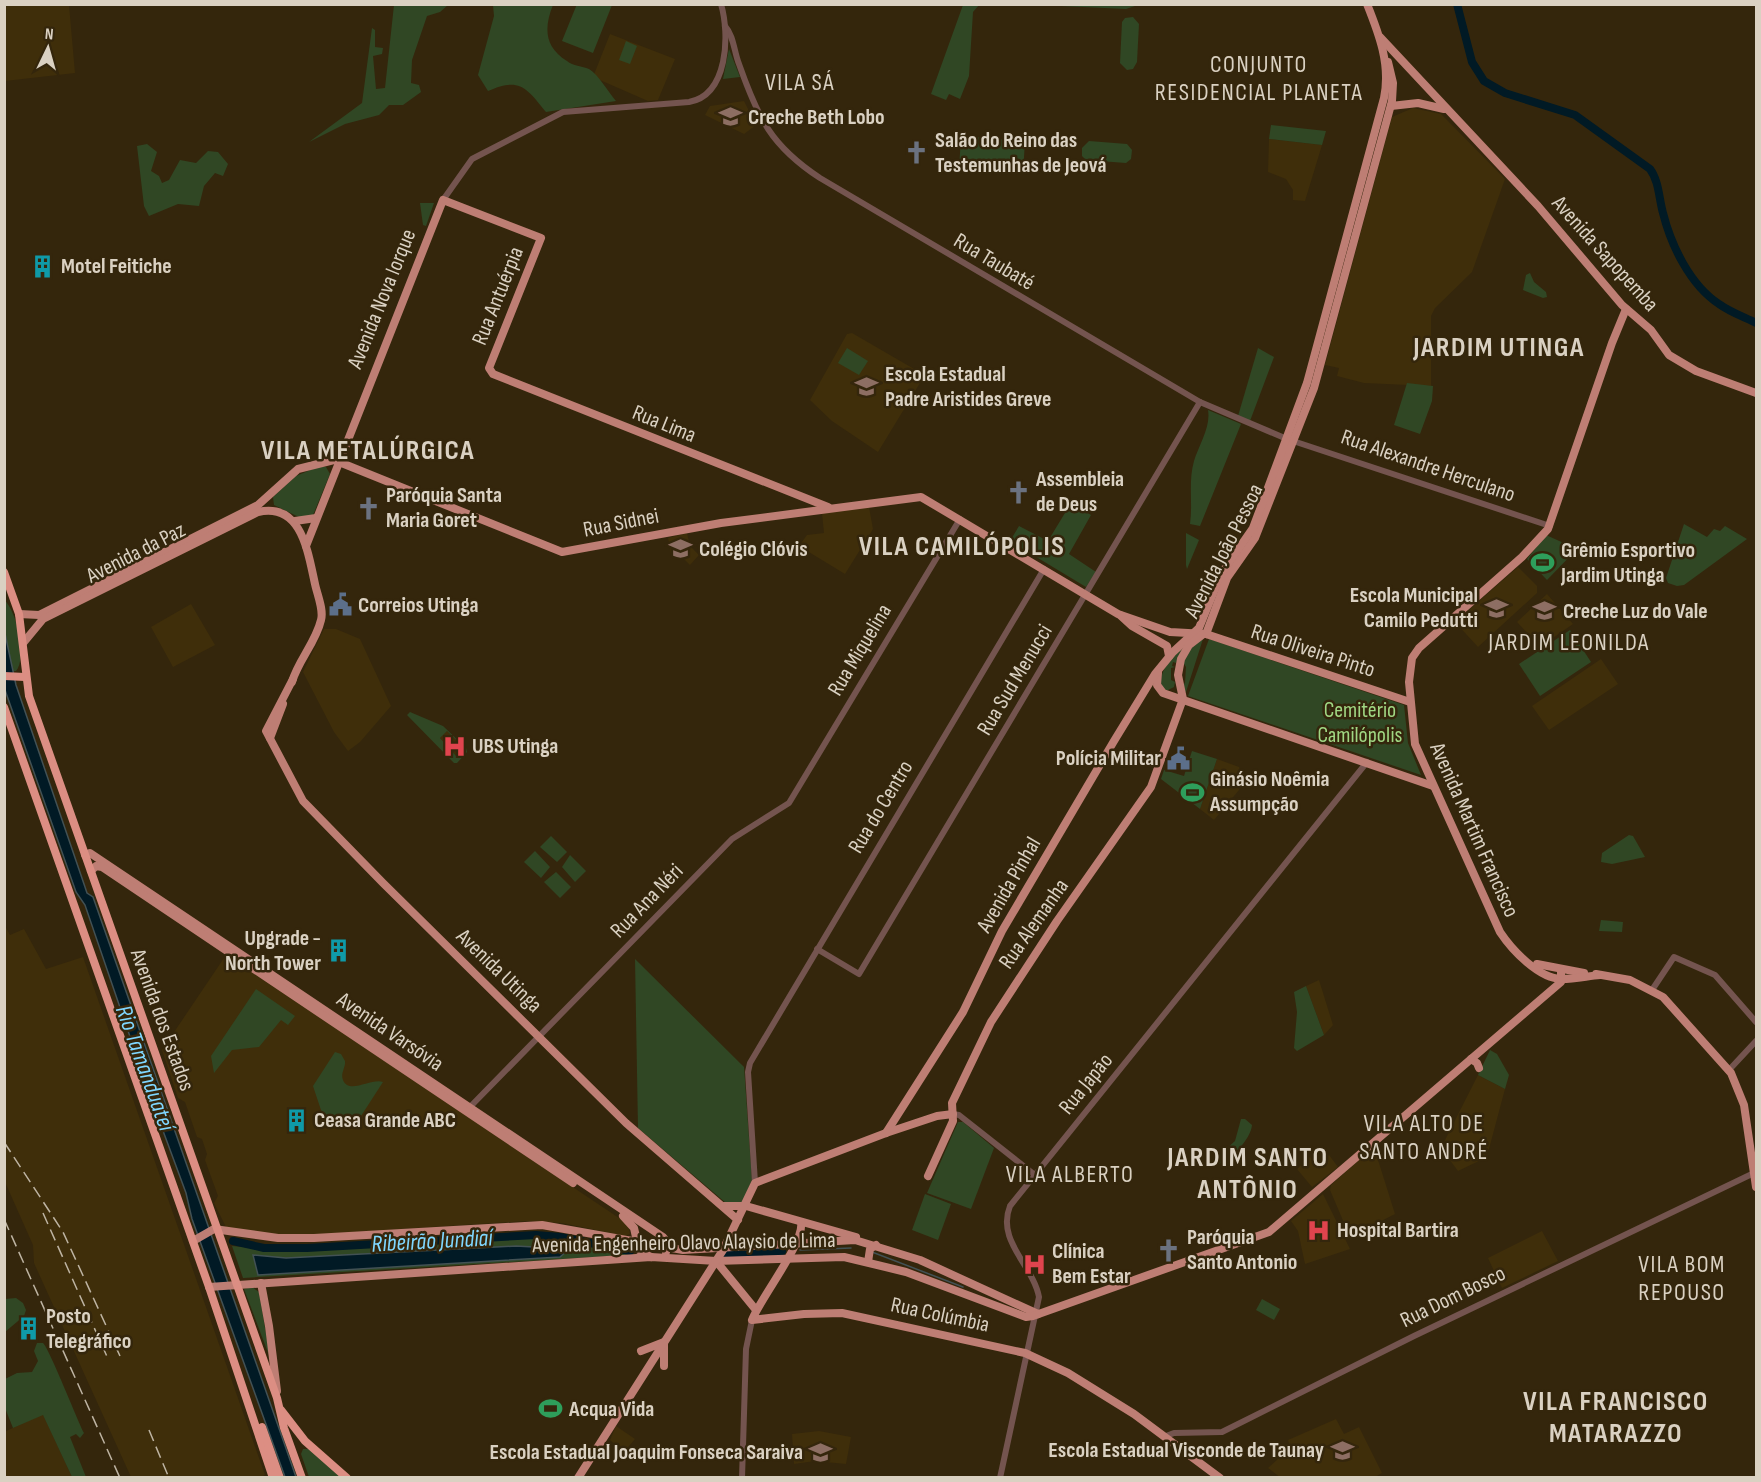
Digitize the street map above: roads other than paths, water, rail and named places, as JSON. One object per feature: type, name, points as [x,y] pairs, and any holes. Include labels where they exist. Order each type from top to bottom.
[{"type":"highway","name":"Avenida dos Estados","points":[[4,572],[20,614],[24,642],[21,676],[88,854],[91,871],[214,1230],[277,1398],[284,1428],[302,1478]]},
{"type":"highway","points":[[4,596],[15,603]]},
{"type":"highway","points":[[4,676],[21,676]]},
{"type":"highway","name":"Avenida dos Estados","points":[[4,707],[196,1239],[273,1478]]},
{"type":"highway","name":"Avenida dos Estados","points":[[246,1395],[259,1419],[280,1478]]},
{"type":"highway","points":[[280,1410],[306,1441],[348,1478]]},
{"type":"main road","points":[[1367,4],[1379,36]]},
{"type":"main road","name":"Avenida João Pessoa","points":[[1192,635],[1202,622],[1221,574],[1253,528],[1318,374],[1391,106],[1394,88],[1379,36]]},
{"type":"main road","name":"Avenida Sapopemba","points":[[1379,36],[1538,206],[1626,309],[1651,330],[1669,355],[1682,364],[1756,393]]},
{"type":"main road","points":[[1388,68],[1395,62],[1402,62]]},
{"type":"main road","name":"Avenida João Pessoa","points":[[1192,635],[1206,634],[1227,578],[1256,538],[1291,439],[1384,98],[1388,68]]},
{"type":"main road","points":[[1384,98],[1385,104],[1401,106],[1418,103],[1425,99],[1428,91]]},
{"type":"main road","points":[[1418,103],[1446,110]]},
{"type":"main road","points":[[1388,115],[1401,106]]},
{"type":"main road","name":"Rua Antuérpia","points":[[443,200],[541,238],[489,368]]},
{"type":"main road","name":"Avenida Nova Iorque","points":[[306,546],[443,200]]},
{"type":"main road","name":"Avenida Martim Francisco","points":[[1562,975],[1550,976],[1509,945],[1500,932],[1413,739],[1410,702],[1411,664],[1419,648],[1522,557],[1550,526],[1626,309]]},
{"type":"main road","name":"Rua Lima","points":[[489,368],[495,376],[808,506],[819,502],[831,508]]},
{"type":"main road","name":"Avenida da Paz","points":[[20,614],[39,615],[269,497],[292,473],[340,458]]},
{"type":"main road","name":"Rua Sidnei","points":[[340,458],[559,551],[808,506],[831,508],[912,497],[925,498],[960,519]]},
{"type":"main road","points":[[318,463],[328,466],[333,476]]},
{"type":"main road","points":[[269,497],[273,511],[295,521],[316,518]]},
{"type":"main road","name":"Avenida da Paz","points":[[24,642],[43,620],[258,512],[273,511]]},
{"type":"main road","points":[[960,519],[1129,620],[1168,648],[1169,656]]},
{"type":"main road","name":"Avenida Utinga","points":[[295,521],[306,546],[322,619],[271,731],[270,743],[303,801],[630,1127],[738,1220]]},
{"type":"main road","points":[[1129,620],[1192,635]]},
{"type":"main road","points":[[1161,643],[1168,631]]},
{"type":"main road","points":[[1171,695],[1176,690],[1184,651],[1195,639],[1206,634]]},
{"type":"main road","name":"Rua Oliveira Pinto","points":[[1206,634],[1410,702]]},
{"type":"main road","name":"Avenida Pinhal","points":[[886,1133],[963,1012],[1002,931],[1159,671],[1169,656],[1192,635]]},
{"type":"main road","points":[[1159,671],[1158,688],[1171,695],[1419,779],[1433,786]]},
{"type":"main road","points":[[1179,679],[1183,699]]},
{"type":"main road","name":"Rua Alemanha","points":[[928,1176],[952,1123],[952,1102],[991,1022],[1057,921],[1147,795],[1183,699]]},
{"type":"main road","points":[[1419,779],[1427,773]]},
{"type":"main road","name":"Avenida Varsóvia","points":[[88,854],[468,1109],[627,1219],[632,1224],[639,1250],[651,1257]]},
{"type":"main road","name":"Avenida Varsóvia","points":[[91,871],[96,866],[102,867],[657,1234],[668,1243],[668,1248]]},
{"type":"main road","points":[[1035,1314],[1262,1236],[1281,1225],[1492,1042],[1562,975],[1600,975],[1630,980],[1652,990],[1680,1013],[1729,1070],[1739,1087],[1744,1105],[1756,1187]]},
{"type":"main road","points":[[1472,1059],[1477,1062],[1479,1068]]},
{"type":"main road","points":[[900,1114],[901,1119],[906,1122],[918,1122]]},
{"type":"main road","points":[[578,1478],[723,1250],[755,1183],[886,1133],[918,1122],[953,1114]]},
{"type":"main road","points":[[724,1206],[746,1206],[865,1241]]},
{"type":"main road","points":[[752,1320],[789,1257],[801,1222]]},
{"type":"main road","name":"Avenida Engenheiro Olavo Alaysio de Lima","points":[[214,1230],[296,1239],[542,1225],[636,1238],[668,1248],[723,1250],[865,1241],[971,1283],[1035,1314]]},
{"type":"main road","points":[[196,1239],[214,1230]]},
{"type":"main road","points":[[636,1238],[644,1231],[657,1234]]},
{"type":"main road","points":[[868,1262],[870,1249],[876,1245]]},
{"type":"main road","points":[[661,1257],[668,1248]]},
{"type":"main road","name":"Avenida Engenheiro Olavo Alaysio de Lima","points":[[212,1287],[651,1257],[716,1261],[836,1256],[868,1262],[1026,1317],[1035,1314]]},
{"type":"main road","points":[[716,1261],[756,1310]]},
{"type":"main road","points":[[261,1283],[269,1326],[277,1398]]},
{"type":"main road","points":[[964,1294],[969,1290],[971,1283]]},
{"type":"main road","name":"Rua Colúmbia","points":[[752,1320],[804,1314],[842,1313],[1025,1353],[1068,1373],[1108,1398],[1219,1478]]},
{"type":"main road","points":[[641,1351],[664,1342]]},
{"type":"main road","points":[[664,1342],[664,1366]]},
{"type":"street","name":"Rua Taubaté","points":[[721,4],[725,26],[750,97],[773,139],[781,149],[809,172],[1200,402],[1291,439]]},
{"type":"street","points":[[725,26],[724,44],[734,51]]},
{"type":"street","name":"Avenida Nova Iorque","points":[[443,200],[467,163],[563,112],[689,102],[704,98],[719,74],[724,44]]},
{"type":"street","name":"Rua Sud Menucci","points":[[817,950],[859,974],[1200,402]]},
{"type":"street","name":"Rua Alexandre Herculano","points":[[1291,439],[1550,526]]},
{"type":"street","name":"Rua Miquelina","points":[[790,802],[960,519]]},
{"type":"street","name":"Rua do Centro","points":[[755,1183],[748,1069],[750,1063],[1044,569]]},
{"type":"street","name":"Rua Japão","points":[[1000,1478],[1025,1353],[1039,1297],[1038,1290],[1010,1239],[1006,1226],[1010,1206],[1367,762]]},
{"type":"street","name":"Rua Ana Néri","points":[[468,1109],[732,839],[790,802]]},
{"type":"street","points":[[1652,990],[1674,957],[1715,975],[1756,1022]]},
{"type":"street","points":[[1729,1070],[1756,1041]]},
{"type":"street","points":[[953,1114],[959,1115],[1035,1176]]},
{"type":"street","name":"Rua Dom Bosco","points":[[1162,1436],[1174,1433],[1222,1432],[1423,1332],[1754,1173]]},
{"type":"street","points":[[742,1478],[746,1349],[752,1320]]},
{"type":"water","name":"Rio Tamanduateí","points":[[4,629],[16,685],[87,893],[93,897],[296,1477],[285,1477],[192,1219],[186,1193],[85,905],[76,892],[5,690]]},
{"type":"water","points":[[516,1246],[569,1249],[560,1257],[258,1275],[253,1255],[286,1258]]},
{"type":"waterway","points":[[1457,4],[1472,62],[1484,81],[1505,93],[1575,115],[1650,169],[1657,185],[1671,238],[1691,275],[1699,286],[1719,304],[1756,323]]},
{"type":"waterway","name":"Ribeirão Jundiaí","points":[[233,1241],[264,1248],[307,1248],[536,1235],[560,1237],[630,1251]]},
{"type":"waterway","name":"Ribeirão Jundiaí","points":[[800,1250],[851,1248]]},
{"type":"waterway","name":"Ribeirão Jundiaí","points":[[727,1255],[782,1251]]},
{"type":"waterway","name":"Ribeirão Jundiaí","points":[[872,1252],[963,1287]]},
{"type":"railway","points":[[4,1142],[63,1232],[120,1356]]},
{"type":"railway","points":[[43,1213],[109,1361]]},
{"type":"railway","points":[[4,1219],[120,1478]]},
{"type":"railway","points":[[149,1430],[169,1478]]},
{"type":"place","name":"Creche Beth Lobo","points":[[730,117]]},
{"type":"place","name":"Salão do Reino das Testemunhas de Jeová","points":[[917,153]]},
{"type":"place","name":"Motel Feitiche","points":[[43,266]]},
{"type":"place","name":"Escola Estadual Padre Aristides Greve","points":[[867,387]]},
{"type":"place","name":"Assembleia de Deus","points":[[1018,492]]},
{"type":"place","name":"Paróquia Santa Maria Goret","points":[[368,508]]},
{"type":"place","name":"Colégio Clóvis","points":[[681,549]]},
{"type":"place","name":"Grêmio Esportivo Jardim Utinga","points":[[1543,563]]},
{"type":"place","name":"Correios Utinga","points":[[340,605]]},
{"type":"place","name":"Escola Municipal Camilo Pedutti","points":[[1496,608]]},
{"type":"place","name":"Creche Luz do Vale","points":[[1545,611]]},
{"type":"place","name":"UBS Utinga","points":[[454,746]]},
{"type":"place","name":"Polícia Militar","points":[[1179,758]]},
{"type":"place","name":"Ginásio Noêmia Assumpção","points":[[1192,792]]},
{"type":"place","name":"Upgrade - North Tower","points":[[339,951]]},
{"type":"place","name":"Ceasa Grande ABC","points":[[296,1120]]},
{"type":"place","name":"Hospital Bartira","points":[[1319,1230]]},
{"type":"place","name":"Paróquia Santo Antonio","points":[[1169,1250]]},
{"type":"place","name":"Clínica Bem Estar","points":[[1034,1264]]},
{"type":"place","name":"Posto Telegráfico","points":[[28,1329]]},
{"type":"place","name":"Acqua Vida","points":[[551,1409]]},
{"type":"place","name":"Escola Estadual Visconde de Taunay","points":[[1342,1450]]},
{"type":"place","name":"Escola Estadual Joaquim Fonseca Saraiva","points":[[821,1452]]},
{"type":"district","name":"CONJUNTO RESIDENCIAL PLANETA","points":[[1259,78]]},
{"type":"district","name":"VILA SÁ","points":[[800,82]]},
{"type":"district","name":"JARDIM UTINGA","points":[[1499,347]]},
{"type":"district","name":"VILA METALÚRGICA","points":[[368,450]]},
{"type":"district","name":"VILA CAMILÓPOLIS","points":[[962,546]]},
{"type":"district","name":"JARDIM LEONILDA","points":[[1569,642]]},
{"type":"district","name":"VILA ALTO DE SANTO ANDRÉ","points":[[1424,1137]]},
{"type":"district","name":"JARDIM SANTO ANTÔNIO","points":[[1248,1173]]},
{"type":"district","name":"VILA ALBERTO","points":[[1070,1174]]},
{"type":"district","name":"VILA BOM REPOUSO","points":[[1682,1278]]},
{"type":"district","name":"VILA FRANCISCO MATARAZZO","points":[[1616,1417]]},
{"type":"park label","name":"Cemitério Camilópolis","points":[[1360,722]]}]
